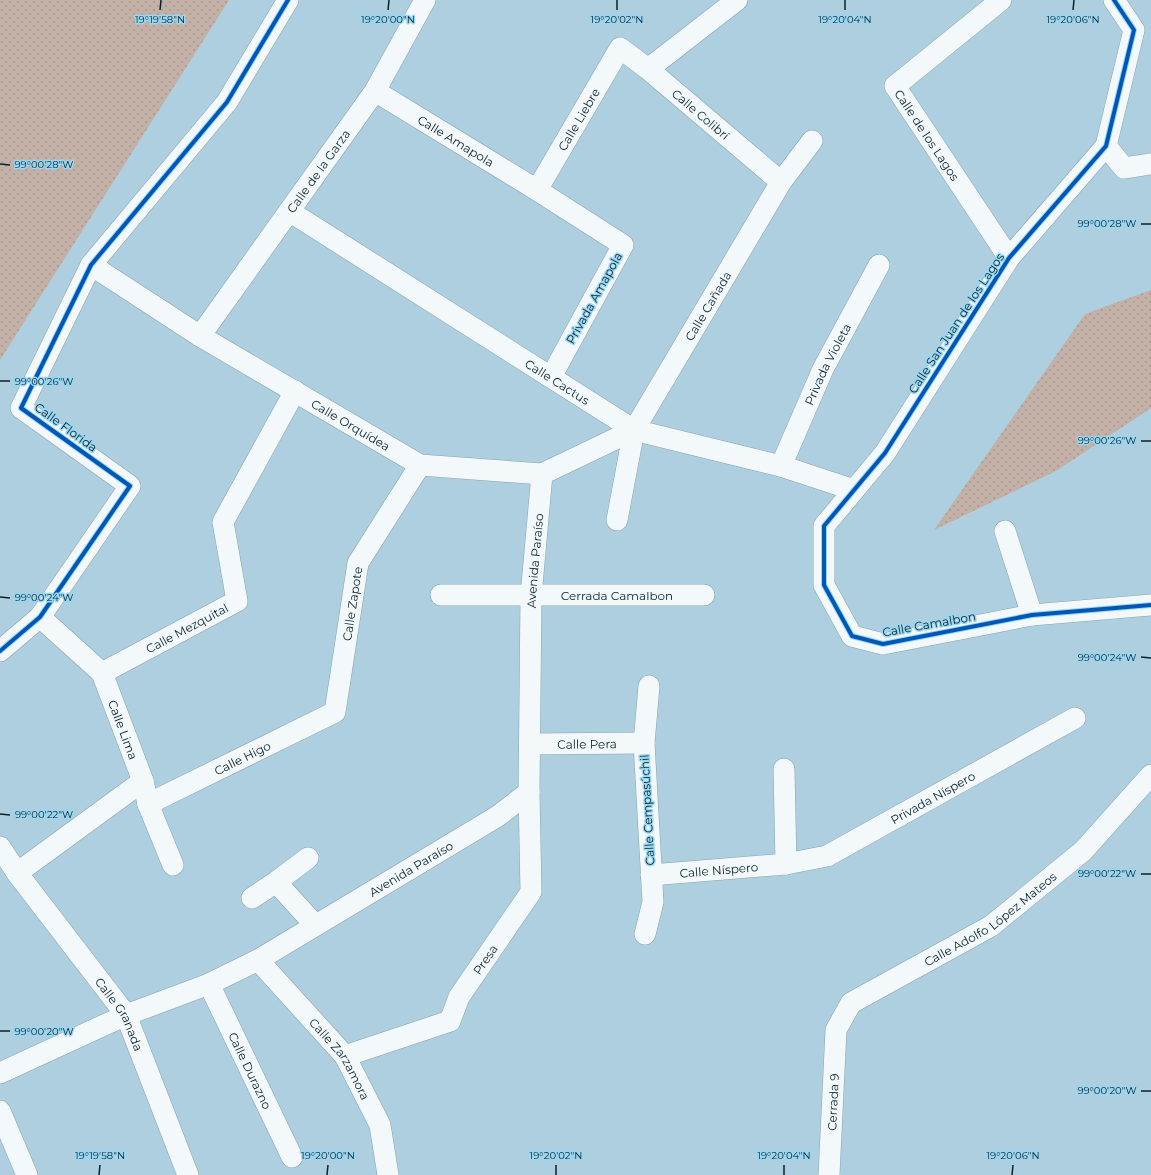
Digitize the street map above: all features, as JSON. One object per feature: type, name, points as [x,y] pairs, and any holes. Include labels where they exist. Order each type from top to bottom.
[{"type":"street","points":[[91,265],[227,102],[288,0]]},
{"type":"street","name":"Calle de la Garza","points":[[200,336],[374,91],[425,0]]},
{"type":"street","points":[[648,69],[737,0]]},
{"type":"street","name":"Calle de los Lagos","points":[[1001,0],[895,86],[1009,258]]},
{"type":"street","name":"Calle San Juan de los Lagos","points":[[854,490],[885,453],[1009,258],[1106,146],[1134,30],[1114,0]]},
{"type":"street","name":"Calle Colibrí","points":[[620,48],[648,69],[781,182]]},
{"type":"street","name":"Calle Liebre","points":[[537,190],[620,48]]},
{"type":"street","name":"Calle Amapola","points":[[374,91],[537,190]]},
{"type":"street","name":"Calle Cañada","points":[[634,430],[781,182],[812,141]]},
{"type":"street","points":[[1106,146],[1124,168],[1151,164]]},
{"type":"street","name":"Privada Amapola","points":[[537,190],[623,245],[551,377]]},
{"type":"street","name":"Calle Cactus","points":[[289,211],[634,430],[781,466],[854,490]]},
{"type":"street","name":"Calle Orquídea","points":[[91,265],[200,336],[420,465],[542,474],[634,430]]},
{"type":"street","name":"Calle Florida","points":[[40,616],[130,486],[22,408],[91,265]]},
{"type":"street","name":"Privada Violeta","points":[[781,466],[823,369],[879,265]]},
{"type":"street","name":"Calle Mezquital","points":[[102,673],[237,601],[222,522],[295,391]]},
{"type":"street","points":[[617,520],[634,430]]},
{"type":"street","name":"Calle Zapote","points":[[336,712],[358,563],[420,465]]},
{"type":"street","name":"Avenida Paraíso","points":[[0,1073],[126,1015],[209,984],[258,960],[498,816],[529,792],[531,596],[542,474]]},
{"type":"street","name":"Calle Camalbon","points":[[854,490],[824,526],[824,586],[852,636],[883,644],[1032,615]]},
{"type":"street","points":[[1005,531],[1032,615],[1151,605]]},
{"type":"street","name":"Cerrada Camalbon","points":[[441,595],[704,595]]},
{"type":"street","points":[[0,651],[40,616]]},
{"type":"street","name":"Calle Lima","points":[[40,616],[102,673],[143,781],[148,804],[173,865]]},
{"type":"street","name":"Calle Cempasúchil","points":[[645,934],[653,902],[644,743],[650,686]]},
{"type":"street","name":"Calle Higo","points":[[148,804],[336,712]]},
{"type":"street","name":"Privada Níspero","points":[[786,864],[827,856],[1075,718]]},
{"type":"street","name":"Calle Pera","points":[[530,744],[644,743]]},
{"type":"street","points":[[784,769],[786,864]]},
{"type":"street","name":"Calle Adolfo López Mateos","points":[[836,1030],[851,1003],[991,926],[1083,851],[1151,775]]},
{"type":"street","points":[[17,873],[143,781]]},
{"type":"street","name":"Presa","points":[[345,1056],[450,1021],[459,997],[531,892],[529,792]]},
{"type":"street","name":"Calle Granada","points":[[0,847],[17,873],[126,1015],[188,1175]]},
{"type":"street","points":[[252,898],[308,858]]},
{"type":"street","name":"Calle Níspero","points":[[651,875],[786,864]]},
{"type":"street","points":[[276,882],[315,925]]},
{"type":"street","name":"Calle Zarzamora","points":[[258,960],[345,1056],[380,1125],[388,1175]]},
{"type":"street","name":"Calle Durazno","points":[[209,984],[292,1157]]},
{"type":"street","name":"Cerrada 9","points":[[829,1175],[836,1030]]},
{"type":"street","points":[[0,1111],[27,1175]]},
{"type":"shaded area","points":[[0,0],[229,0],[0,360]]},
{"type":"shaded area","points":[[1151,290],[1151,408],[1056,471],[934,530],[1085,314]]},
{"type":"cycle path","points":[[0,651],[40,617],[130,486],[21,408],[91,265],[227,102],[288,0]]},
{"type":"cycle path","points":[[1114,0],[1134,30],[1106,146],[1009,258],[885,453],[824,526],[824,585],[852,636],[883,644],[1032,615],[1151,605]]}]
